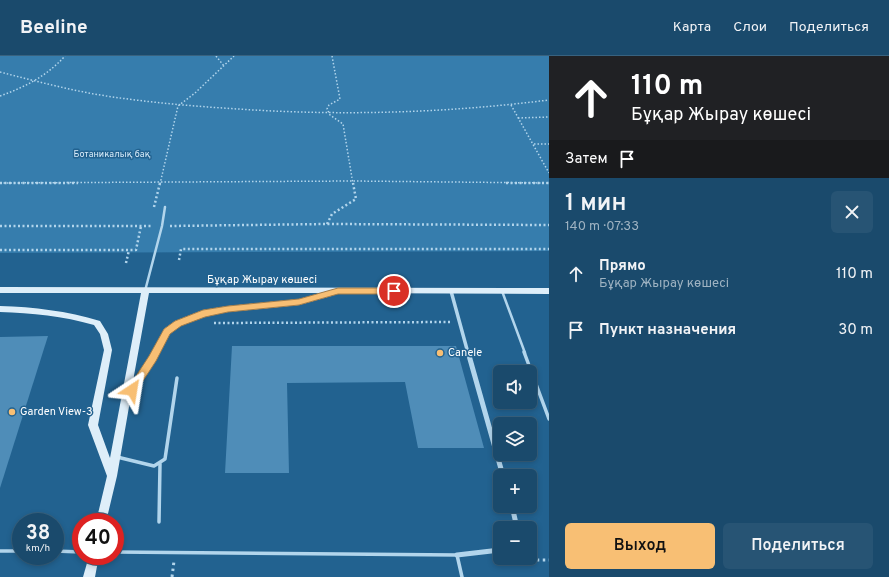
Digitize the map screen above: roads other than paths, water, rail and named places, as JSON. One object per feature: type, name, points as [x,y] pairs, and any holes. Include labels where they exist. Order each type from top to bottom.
[{"type":"street","name":"Бұқар Жырау көшесі","points":[[3,290],[549,290]]},
{"type":"street","points":[[103,513],[112,476],[145,291]]},
{"type":"street","points":[[125,401],[152,359],[167,331],[178,323],[203,314],[228,309],[299,302],[338,291]]},
{"type":"street","points":[[451,291],[502,469]]},
{"type":"street","points":[[0,309],[52,313],[97,322],[104,334],[108,350],[93,425],[112,476]]},
{"type":"street","points":[[458,555],[493,551]]},
{"type":"street","points":[[89,577],[92,565]]},
{"type":"lane","points":[[145,291],[162,226],[165,207]]},
{"type":"lane","points":[[502,291],[549,419]]},
{"type":"lane","points":[[115,456],[154,466],[160,464],[165,459],[177,378]]},
{"type":"lane","points":[[159,522],[160,464]]},
{"type":"lane","points":[[0,551],[12,551]]},
{"type":"lane","points":[[124,552],[458,555],[462,577]]},
{"type":"place","name":"Canele","points":[[440,353]]},
{"type":"place","name":"Garden View-3","points":[[12,412]]},
{"type":"park label","name":"Ботаникалық бақ","points":[[112,154]]}]
